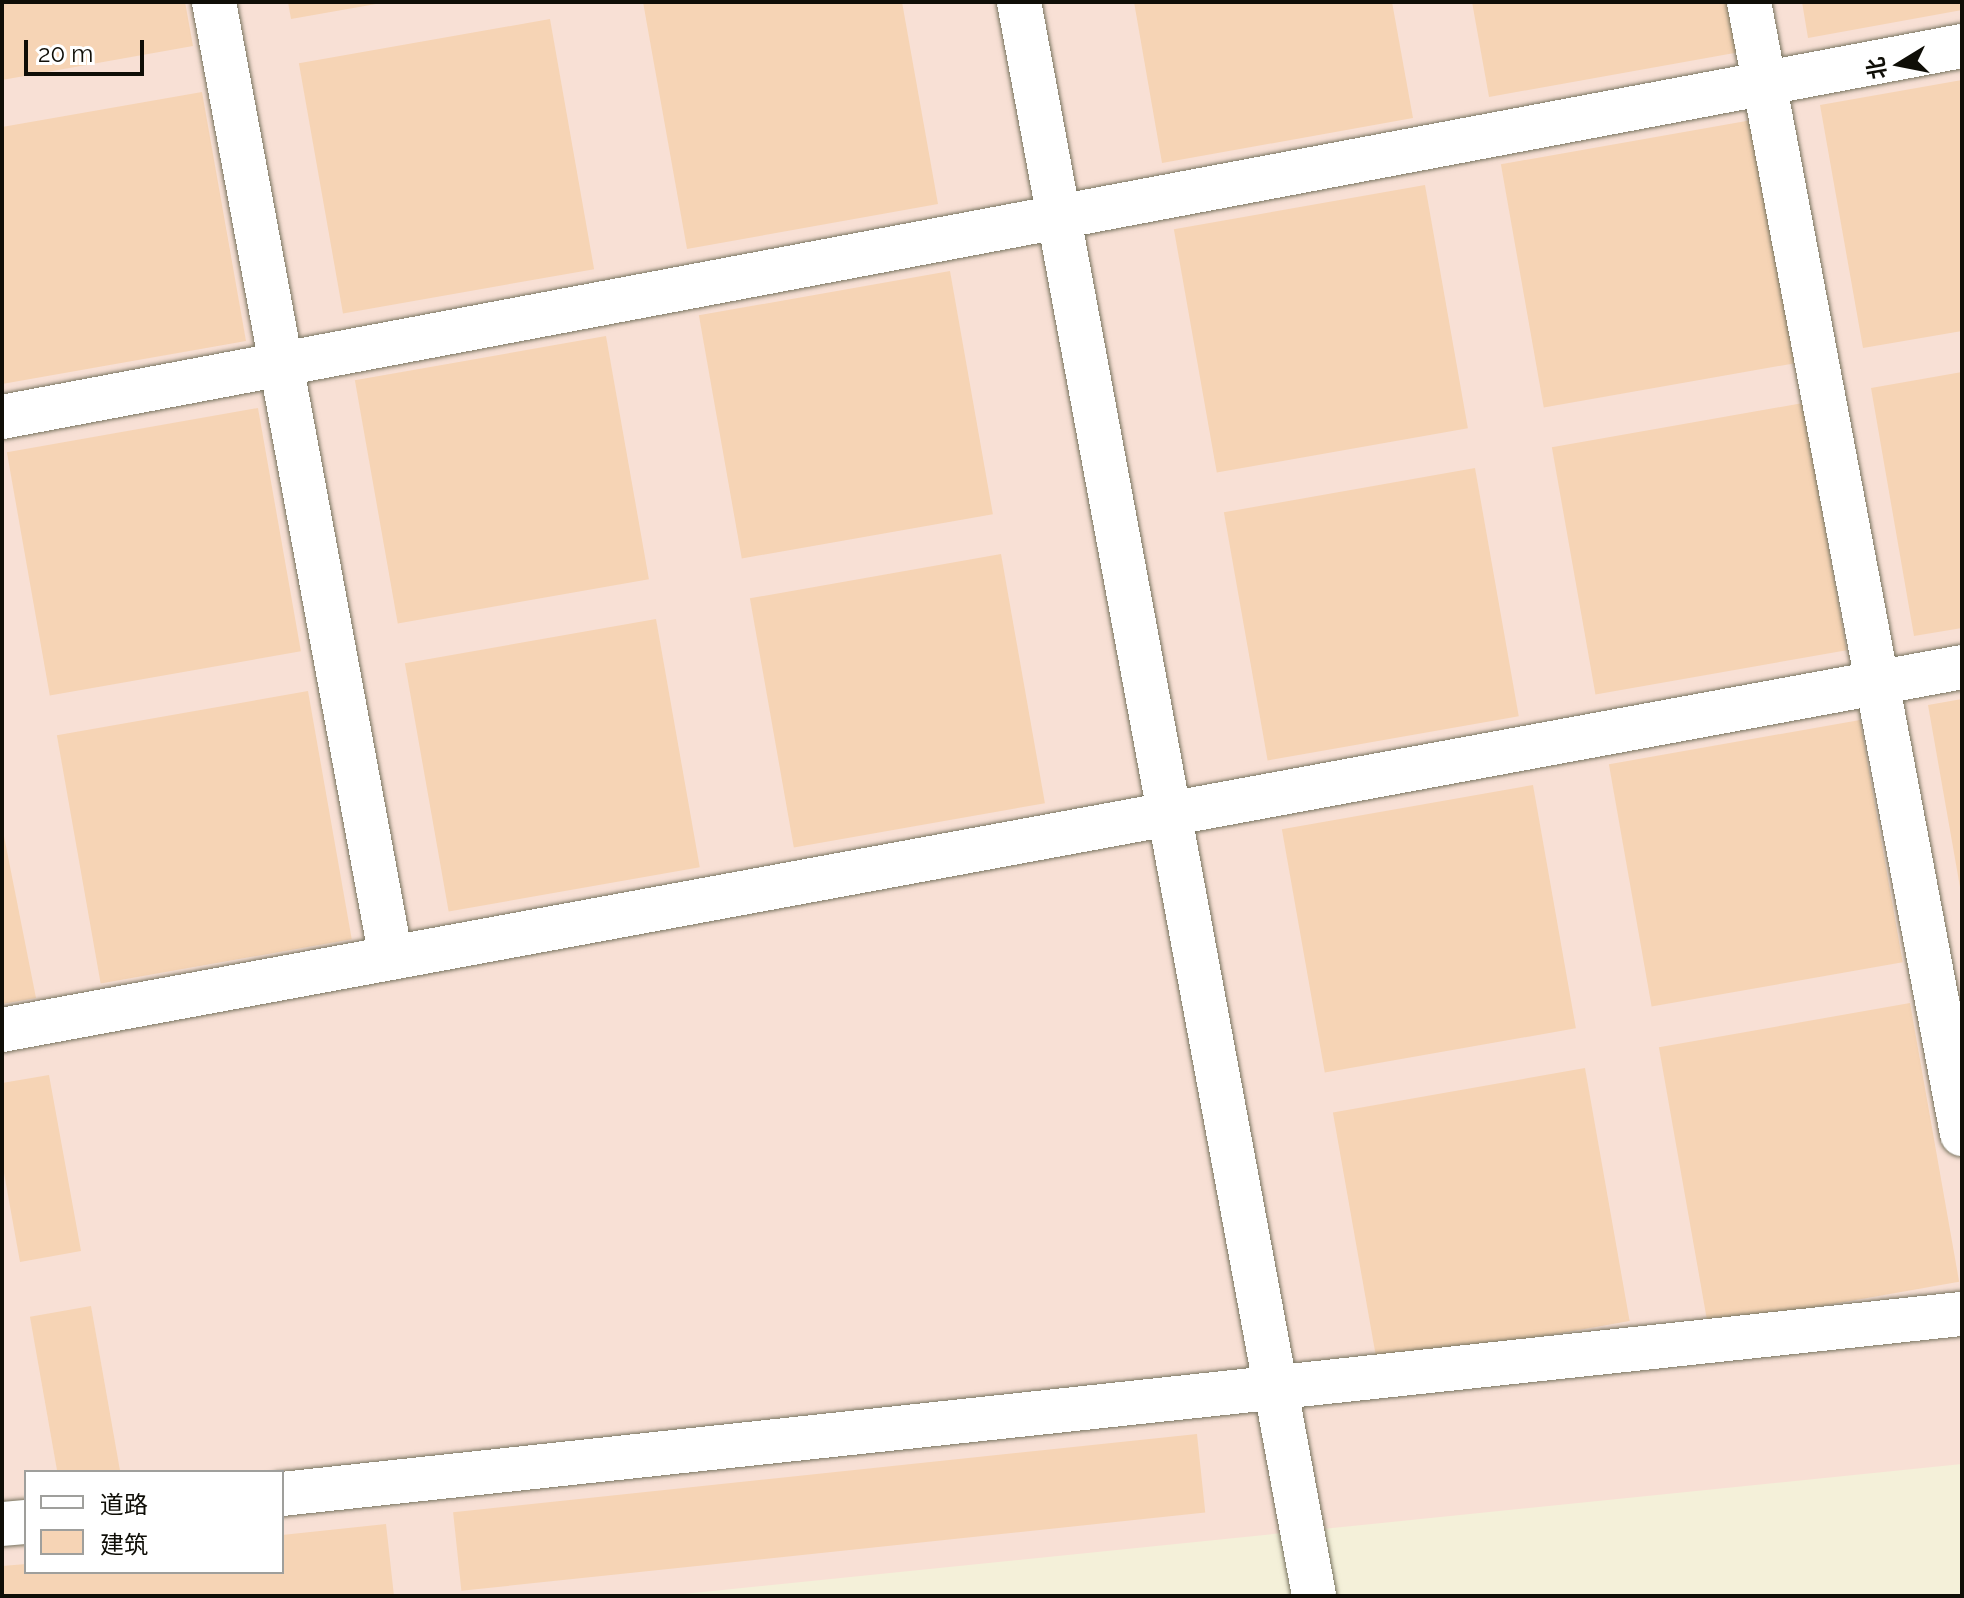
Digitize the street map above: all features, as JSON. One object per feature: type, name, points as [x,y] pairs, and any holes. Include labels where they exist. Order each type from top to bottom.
[{"type":"lane","points":[[214,2],[391,958]]},
{"type":"lane","points":[[1019,2],[1314,1596]]},
{"type":"lane","points":[[1749,2],[1962,1134]]},
{"type":"lane","points":[[2,417],[1962,46]]},
{"type":"lane","points":[[2,1030],[1962,667]]},
{"type":"lane","points":[[284,1494],[1962,1314]]},
{"type":"lane","points":[[2,1524],[24,1522]]},
{"type":"shaded area","points":[[2,2],[1962,2],[1962,1464],[664,1596],[2,1596]]},
{"type":"building","points":[[2,2],[185,2],[193,46],[2,80]]},
{"type":"building","points":[[288,2],[376,2],[376,4],[291,19]]},
{"type":"building","points":[[643,2],[902,2],[938,204],[687,249]]},
{"type":"building","points":[[1134,2],[1392,2],[1413,118],[1162,163]]},
{"type":"building","points":[[1472,2],[1731,2],[1740,52],[1489,97]]},
{"type":"building","points":[[1802,2],[1962,2],[1962,10],[1808,38]]},
{"type":"building","points":[[550,19],[594,269],[343,313],[299,63]]},
{"type":"building","points":[[1962,80],[1962,331],[1863,348],[1820,105]]},
{"type":"building","points":[[202,92],[246,341],[2,384],[2,127]]},
{"type":"building","points":[[1752,120],[1795,363],[1544,408],[1501,164]]},
{"type":"building","points":[[1425,185],[1468,428],[1217,473],[1174,229]]},
{"type":"building","points":[[950,271],[993,514],[742,559],[699,315]]},
{"type":"building","points":[[606,336],[649,579],[398,624],[355,380]]},
{"type":"building","points":[[1962,372],[1962,628],[1914,636],[1871,388]]},
{"type":"building","points":[[1803,403],[1847,650],[1595,694],[1552,447]]},
{"type":"building","points":[[258,408],[301,651],[50,696],[7,452]]},
{"type":"building","points":[[1475,468],[1519,716],[1268,760],[1224,512]]},
{"type":"building","points":[[1001,554],[1045,803],[794,847],[750,598]]},
{"type":"building","points":[[656,619],[700,867],[449,911],[405,663]]},
{"type":"building","points":[[308,691],[352,939],[101,983],[57,735]]},
{"type":"building","points":[[1962,699],[1962,887],[1960,887],[1928,705]]},
{"type":"building","points":[[1860,720],[1903,962],[1652,1007],[1609,764]]},
{"type":"building","points":[[1533,785],[1576,1028],[1325,1073],[1282,829]]},
{"type":"building","points":[[2,826],[36,998],[2,1004]]},
{"type":"building","points":[[1910,1003],[1959,1282],[1708,1326],[1659,1047]]},
{"type":"building","points":[[1585,1068],[1630,1321],[1378,1366],[1333,1112]]},
{"type":"building","points":[[49,1075],[81,1251],[20,1262],[2,1162],[2,1083]]},
{"type":"building","points":[[91,1306],[120,1470],[57,1470],[30,1317]]},
{"type":"building","points":[[1197,1434],[1205,1513],[461,1591],[453,1512]]},
{"type":"building","points":[[386,1524],[394,1596],[2,1596],[2,1566],[24,1564],[24,1574],[284,1574],[284,1535]]}]
